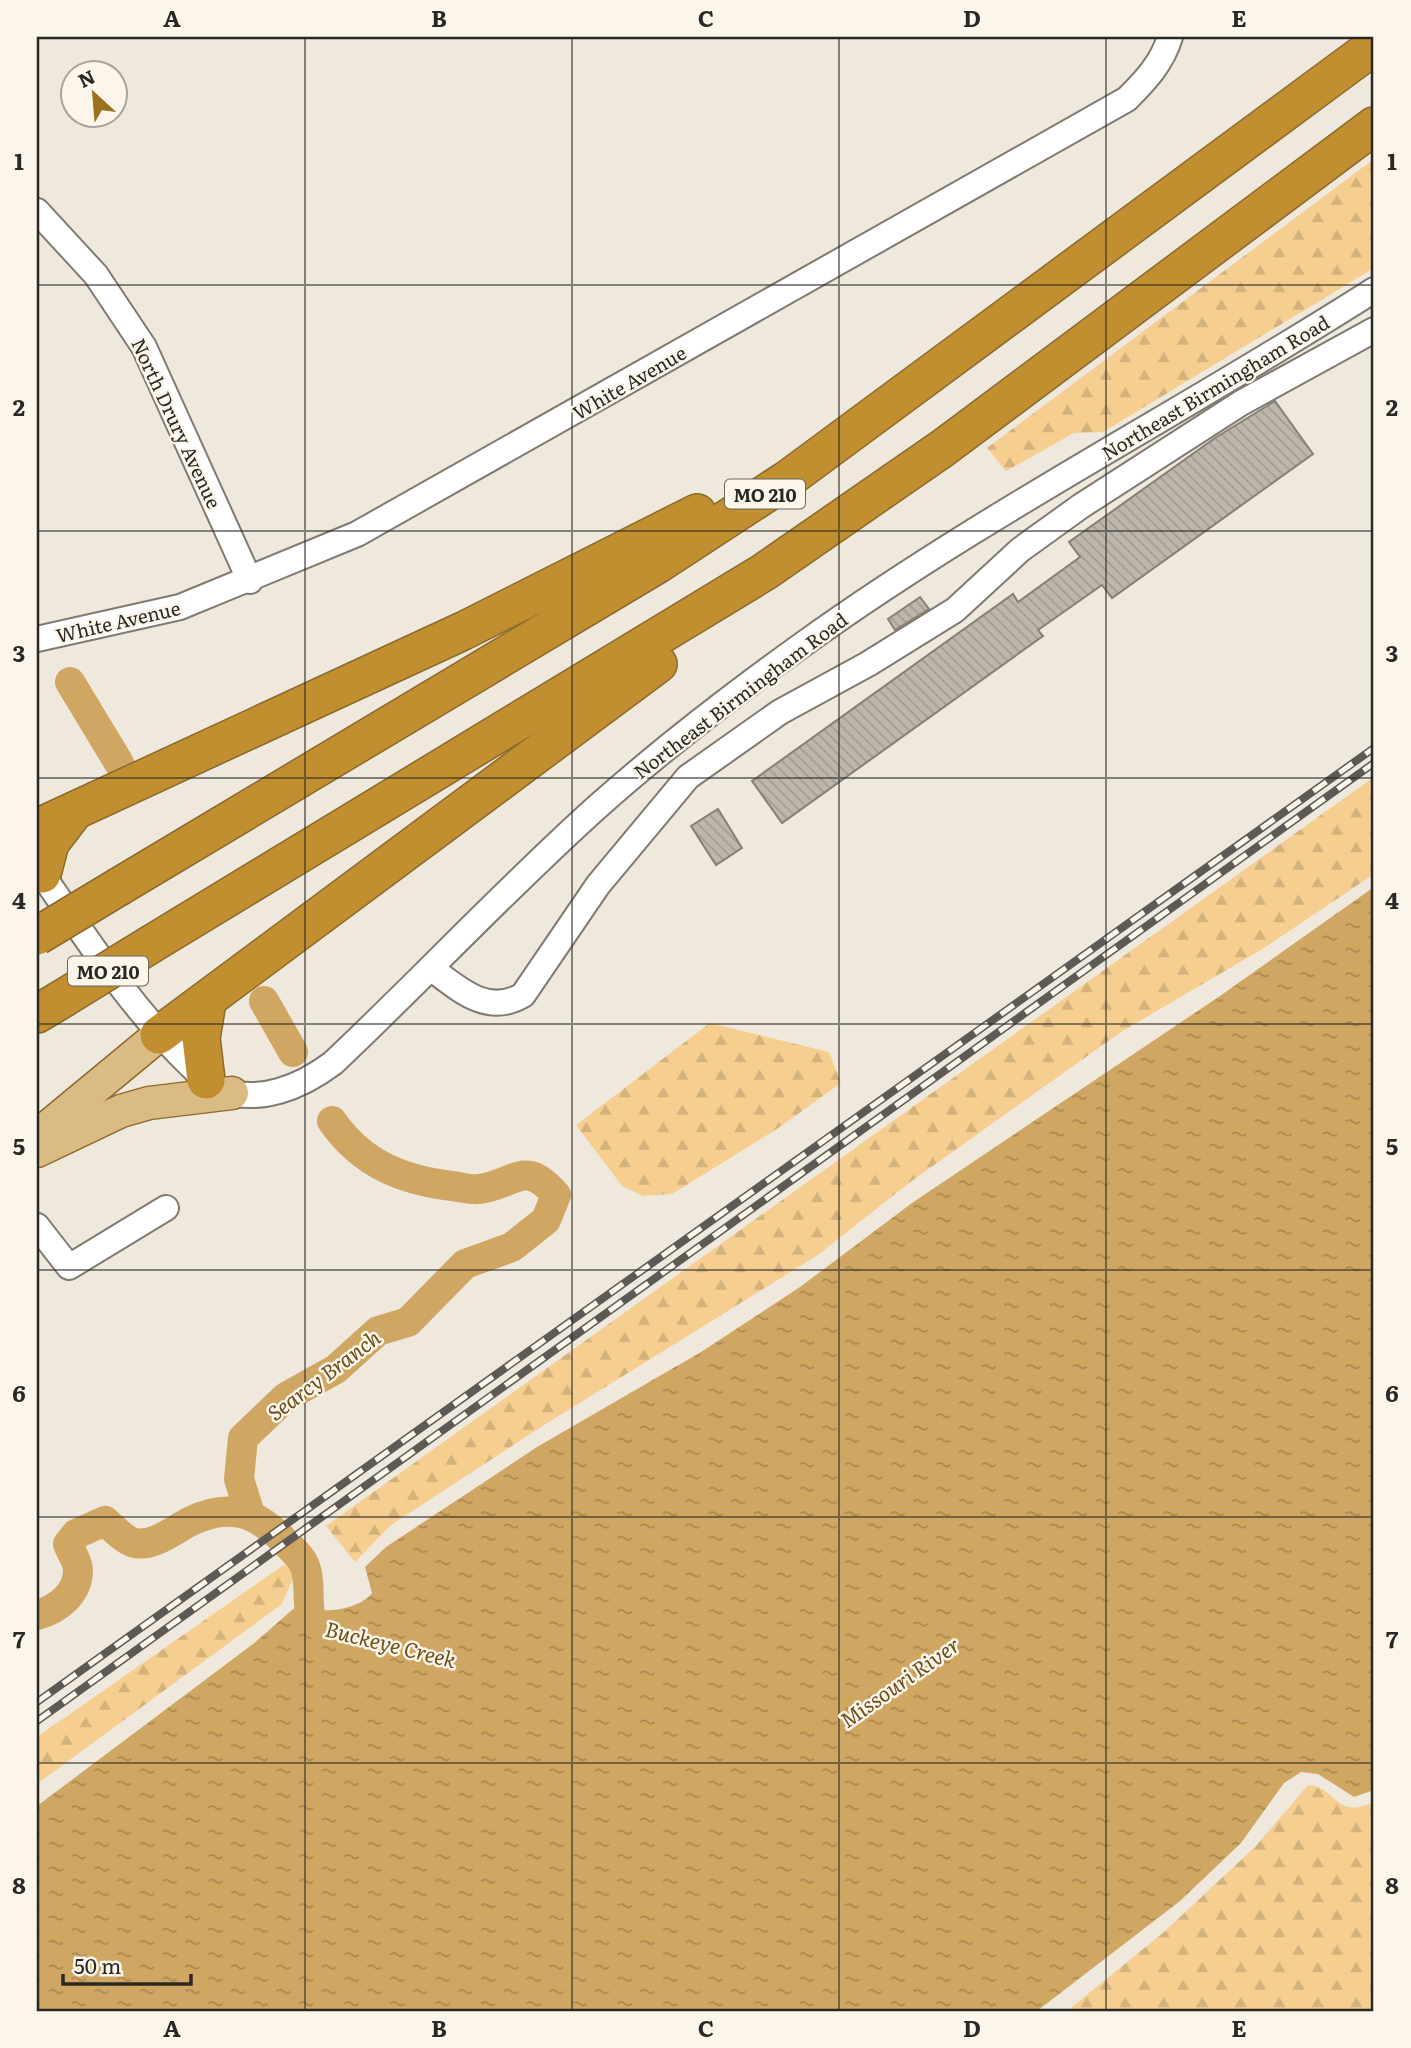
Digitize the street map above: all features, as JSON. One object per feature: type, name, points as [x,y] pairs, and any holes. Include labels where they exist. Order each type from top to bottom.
[{"type":"highway","name":"MO 210","points":[[37,936],[658,564],[788,479],[1374,47]]},
{"type":"highway","name":"MO 210","points":[[49,1007],[764,572],[943,448],[1374,127]]},
{"type":"highway","points":[[37,828],[580,574],[737,491],[840,426],[913,389]]},
{"type":"highway","points":[[159,1035],[725,616],[764,572]]},
{"type":"highway","points":[[39,870],[57,829],[73,813]]},
{"type":"highway","points":[[207,1002],[201,1038],[219,1087]]},
{"type":"main road","points":[[37,1136],[159,1035]]},
{"type":"main road","points":[[37,1151],[121,1111],[219,1087]]},
{"type":"street","name":"White Avenue","points":[[37,639],[180,607],[250,581],[357,534],[459,479],[1127,99],[1153,73],[1166,52],[1170,37]]},
{"type":"street","name":"North Drury Avenue","points":[[37,211],[96,275],[144,347],[250,581]]},
{"type":"street","name":"Northeast Birmingham Road","points":[[219,1087],[263,1096],[303,1083],[319,1074],[432,969],[597,807],[662,752],[798,648],[902,575],[1226,378],[1283,349],[1373,293]]},
{"type":"street","points":[[432,969],[459,989],[494,1005],[511,1002],[523,995],[598,885],[688,777],[780,712],[869,664],[955,610],[1020,550],[1082,506],[1241,403],[1374,330]]},
{"type":"street","points":[[662,752],[688,777]]},
{"type":"street","points":[[39,870],[159,1035],[219,1087]]},
{"type":"street","points":[[37,1226],[69,1266],[166,1208]]},
{"type":"green space","points":[[1374,159],[1374,268],[1103,432],[1074,433],[1006,471],[987,448]]},
{"type":"green space","points":[[1374,777],[1374,874],[1264,948],[1121,1032],[909,1183],[818,1255],[541,1427],[391,1525],[355,1562],[326,1526]]},
{"type":"green space","points":[[710,1023],[829,1052],[841,1083],[777,1129],[672,1194],[643,1196],[622,1186],[576,1125]]},
{"type":"green space","points":[[288,1562],[296,1572],[282,1604],[37,1784],[37,1737]]},
{"type":"green space","points":[[1308,1785],[1326,1792],[1351,1808],[1374,1802],[1374,2011],[1067,2011],[1164,1932],[1255,1847]]},
{"type":"water","name":"Missouri River","points":[[1374,887],[1374,1790],[1354,1797],[1318,1774],[1301,1772],[1284,1783],[1241,1843],[1180,1901],[1037,2011],[37,2011],[37,1806],[253,1644],[300,1603],[312,1602],[318,1610],[340,1609],[367,1598],[372,1593],[365,1567],[386,1547],[537,1447],[701,1352],[800,1287],[912,1203],[1220,996]]},
{"type":"building","points":[[1275,401],[1313,454],[1112,598],[1102,585],[1038,630],[1043,636],[782,823],[752,781],[1013,594],[1018,602],[1080,557],[1069,542],[1215,438]]},
{"type":"building","points":[[920,597],[929,609],[895,630],[888,619]]},
{"type":"building","points":[[718,809],[742,848],[716,865],[691,826]]},
{"type":"waterway","name":"Searcy Branch","points":[[70,682],[119,763]]},
{"type":"waterway","name":"Searcy Branch","points":[[264,1001],[293,1052]]},
{"type":"waterway","name":"Searcy Branch","points":[[250,1514],[239,1479],[243,1438],[286,1397],[336,1369],[378,1331],[408,1322],[465,1264],[512,1247],[546,1220],[556,1195],[545,1184],[528,1176],[476,1189],[434,1183],[400,1174],[370,1159],[356,1148],[332,1121]]},
{"type":"waterway","name":"Buckeye Creek","points":[[37,1615],[59,1604],[75,1586],[78,1567],[68,1544],[76,1534],[105,1521],[127,1540],[142,1544],[156,1540],[203,1516],[230,1512],[242,1513],[264,1523],[299,1557],[306,1568],[311,1620],[328,1630]]},
{"type":"railway","points":[[37,1702],[1374,748]]},
{"type":"railway","points":[[37,1721],[1374,763]]}]
